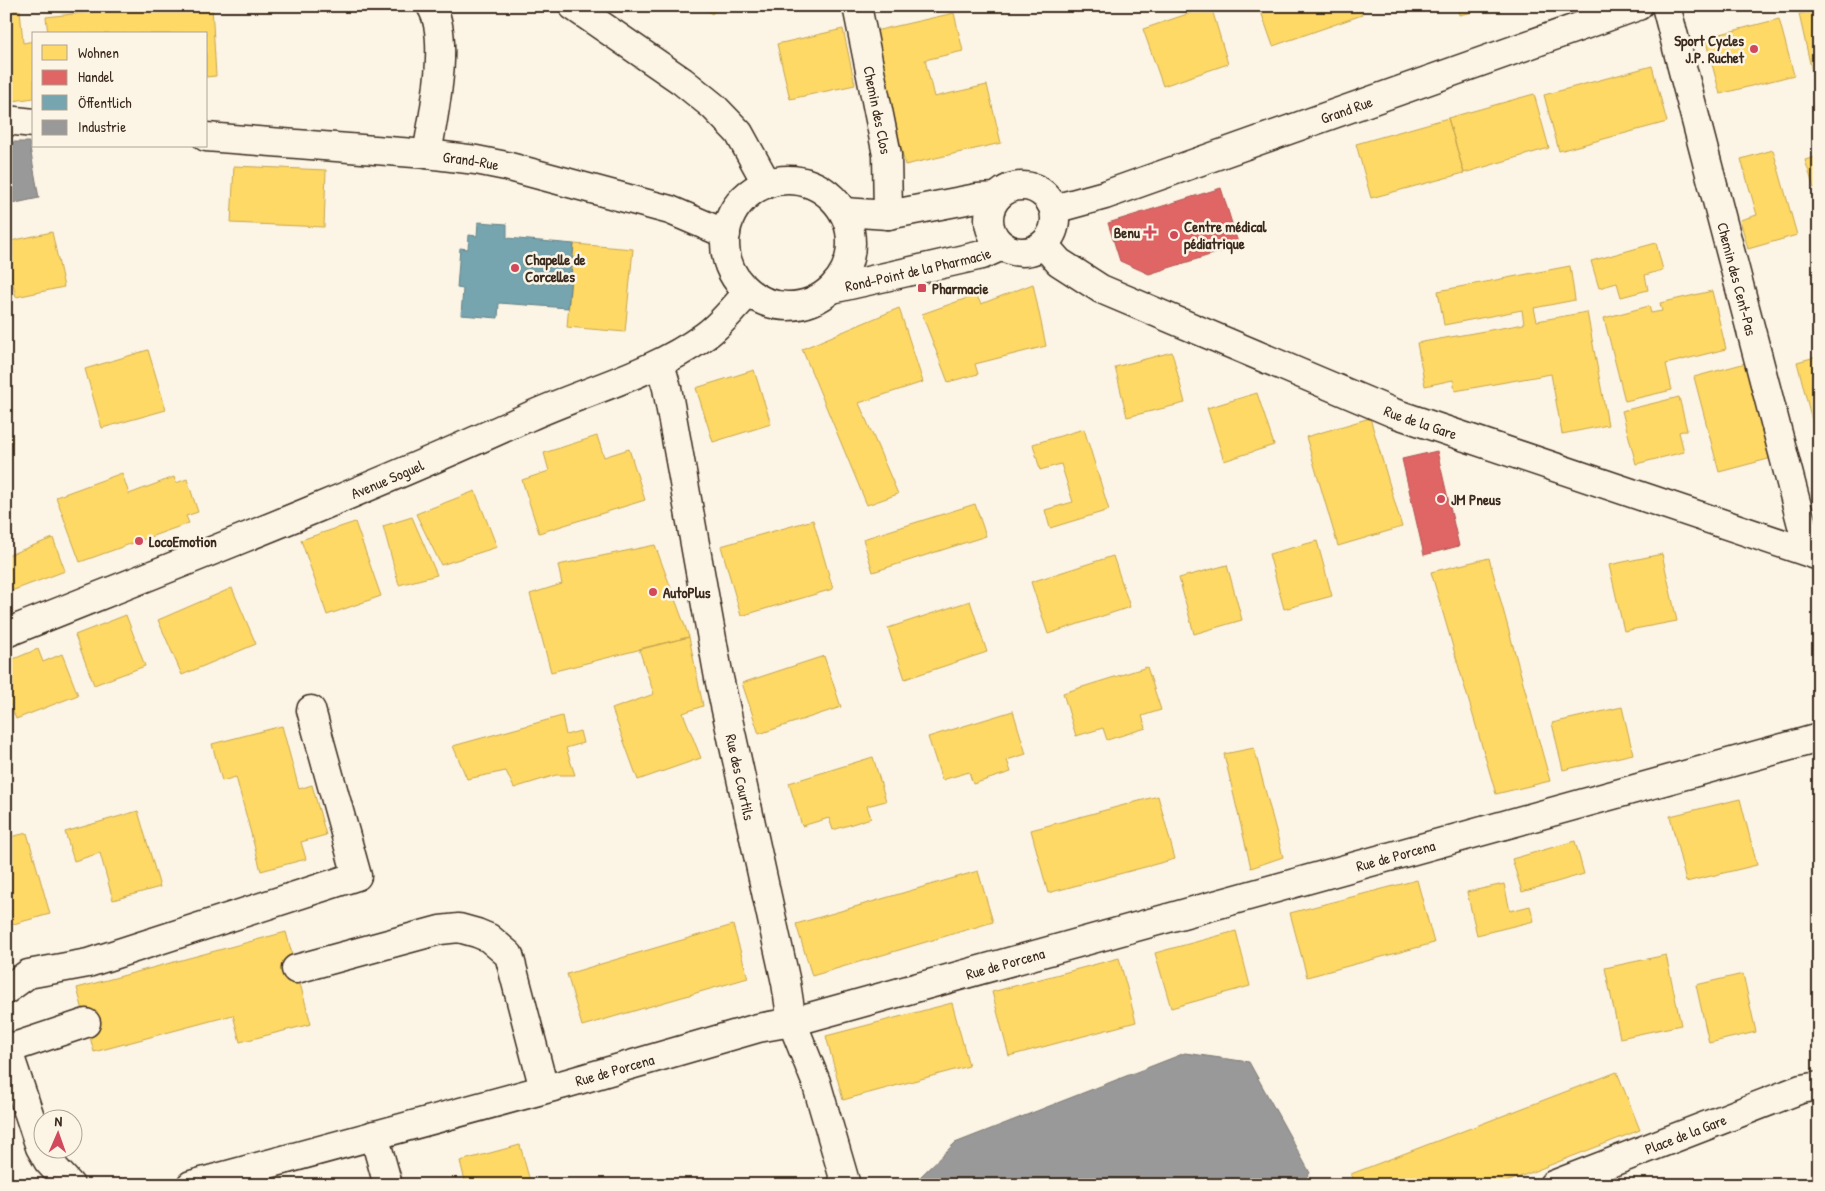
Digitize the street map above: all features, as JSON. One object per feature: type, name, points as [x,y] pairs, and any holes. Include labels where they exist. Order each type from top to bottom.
[{"type":"street","points":[[428,154],[440,57],[439,27],[431,6]]},
{"type":"street","points":[[573,6],[682,81],[712,106],[740,133],[767,184]]},
{"type":"street","name":"Chemin des Clos","points":[[857,6],[887,156],[888,214]]},
{"type":"street","name":"Grand Rue","points":[[1054,210],[1105,195],[1638,6]]},
{"type":"street","name":"Chemin des Cent-Pas","points":[[1666,6],[1814,554]]},
{"type":"street","points":[[6,120],[32,122]]},
{"type":"street","name":"Grand-Rue","points":[[208,137],[428,154],[476,160],[670,210],[726,234]]},
{"type":"street","name":"Rond-Point de la Pharmacie","points":[[832,290],[844,273],[851,253],[851,232],[844,212],[833,199],[819,188],[802,182],[784,180],[767,184],[752,192],[739,203],[731,217],[726,234],[725,250],[729,266],[737,280],[748,293],[764,302],[782,307],[800,306],[817,300],[832,290],[982,255],[1002,246]]},
{"type":"street","points":[[844,212],[888,214],[997,196],[1012,187],[1022,185],[1042,192],[1050,200],[1054,210],[1054,228],[1044,245]]},
{"type":"street","name":"Rond-Point de la Pharmacie","points":[[997,196],[991,206],[989,222],[994,238],[1002,246],[1012,251],[1034,251],[1044,245]]},
{"type":"street","name":"Rue de la Gare","points":[[1044,245],[1059,262],[1101,288],[1390,412],[1814,554]]},
{"type":"street","name":"Avenue Soguel","points":[[6,634],[243,538],[484,437],[540,411],[660,364],[706,336],[748,293]]},
{"type":"street","name":"Rue des Courtils","points":[[660,364],[667,388],[719,678],[786,984],[792,1022],[816,1082],[846,1185]]},
{"type":"street","points":[[6,990],[28,974],[88,962],[357,876],[311,710]]},
{"type":"street","name":"Rue de Porcena","points":[[191,1185],[544,1089],[758,1028],[792,1022],[1819,738]]},
{"type":"street","points":[[296,969],[440,930],[459,928],[477,932],[489,938],[509,956],[544,1089]]},
{"type":"street","points":[[70,1185],[48,1161],[40,1147],[7,1047],[86,1023]]},
{"type":"street","name":"Place de la Gare","points":[[1554,1185],[1801,1090],[1819,1086]]},
{"type":"street","points":[[374,1135],[388,1185]]},
{"type":"building: Wohnen","points":[[142,6],[212,6],[216,76],[208,77],[208,32],[48,32],[46,17]]},
{"type":"building: Wohnen","points":[[701,6],[718,6],[712,14]]},
{"type":"building: Wohnen","points":[[1211,6],[1228,64],[1163,86],[1143,29]]},
{"type":"building: Wohnen","points":[[1259,6],[1358,6],[1362,15],[1273,46]]},
{"type":"building: Wohnen","points":[[1457,6],[1500,6],[1459,15]]},
{"type":"building: Wohnen","points":[[1819,9],[1819,70],[1812,72],[1799,14]]},
{"type":"building: Wohnen","points":[[20,10],[23,43],[32,41],[32,98],[6,102],[6,11]]},
{"type":"building: Wohnen","points":[[954,13],[963,51],[925,60],[934,97],[987,85],[1001,143],[905,165],[875,31]]},
{"type":"building: Wohnen","points":[[1779,19],[1794,75],[1720,94],[1705,38]]},
{"type":"building: Wohnen","points":[[843,29],[855,85],[790,99],[777,44]]},
{"type":"building: Wohnen","points":[[1652,66],[1667,122],[1559,151],[1544,95]]},
{"type":"building: Wohnen","points":[[1534,94],[1549,148],[1464,173],[1448,118]]},
{"type":"building: Wohnen","points":[[1448,118],[1464,173],[1371,198],[1356,144]]},
{"type":"building: Wohnen","points":[[1773,150],[1797,235],[1748,249],[1740,220],[1757,215],[1741,159]]},
{"type":"building: Wohnen","points":[[1819,156],[1819,187],[1814,188],[1805,160]]},
{"type":"building: Wohnen","points":[[234,166],[326,170],[324,227],[231,223]]},
{"type":"building: Wohnen","points":[[52,232],[64,287],[16,297],[6,253],[6,242]]},
{"type":"building: Wohnen","points":[[1656,243],[1663,270],[1645,275],[1648,290],[1621,297],[1617,283],[1599,288],[1591,261]]},
{"type":"building: Wohnen","points":[[574,244],[633,249],[625,332],[567,327]]},
{"type":"building: Wohnen","points":[[1570,266],[1575,300],[1534,308],[1537,321],[1587,312],[1608,425],[1562,434],[1551,374],[1455,391],[1453,380],[1425,386],[1417,343],[1524,324],[1522,310],[1444,325],[1438,291]]},
{"type":"building: Wohnen","points":[[1033,284],[1046,346],[975,364],[978,374],[948,382],[922,314],[976,295],[981,304]]},
{"type":"building: Wohnen","points":[[1712,291],[1726,349],[1666,364],[1672,390],[1625,401],[1604,318],[1649,306],[1651,313],[1662,311],[1660,303]]},
{"type":"building: Wohnen","points":[[899,308],[923,382],[859,403],[898,494],[867,505],[802,349]]},
{"type":"building: Wohnen","points":[[148,350],[166,410],[102,428],[85,369]]},
{"type":"building: Wohnen","points":[[1172,352],[1185,403],[1127,417],[1115,367]]},
{"type":"building: Wohnen","points":[[1819,356],[1819,440],[1817,440],[1797,362]]},
{"type":"building: Wohnen","points":[[1746,363],[1772,458],[1719,472],[1694,377]]},
{"type":"building: Wohnen","points":[[754,370],[771,424],[713,442],[696,388]]},
{"type":"building: Wohnen","points":[[1257,393],[1274,445],[1224,461],[1207,408]]},
{"type":"building: Wohnen","points":[[1679,397],[1687,430],[1679,432],[1684,452],[1636,464],[1622,411]]},
{"type":"building: Wohnen","points":[[1370,418],[1402,527],[1338,546],[1306,437]]},
{"type":"building: Wohnen","points":[[6,424],[12,442],[6,444]]},
{"type":"building: Wohnen","points":[[1084,429],[1109,510],[1050,528],[1045,510],[1073,502],[1061,464],[1040,470],[1033,444]]},
{"type":"building: Wohnen","points":[[597,436],[604,457],[629,449],[645,500],[539,533],[522,480],[549,471],[544,453]]},
{"type":"building: Wohnen","points":[[122,473],[129,494],[174,477],[176,483],[187,479],[198,512],[186,516],[189,523],[80,562],[56,497]]},
{"type":"building: Wohnen","points":[[475,491],[497,547],[441,565],[416,514]]},
{"type":"building: Wohnen","points":[[975,504],[986,536],[873,572],[863,539]]},
{"type":"building: Wohnen","points":[[412,517],[437,575],[399,585],[383,526]]},
{"type":"building: Wohnen","points":[[813,520],[833,589],[741,616],[721,546]]},
{"type":"building: Wohnen","points":[[355,522],[381,596],[327,615],[301,540]]},
{"type":"building: Wohnen","points":[[53,538],[65,571],[6,593],[6,556]]},
{"type":"building: Wohnen","points":[[1317,541],[1332,596],[1284,609],[1269,554]]},
{"type":"building: Wohnen","points":[[655,545],[689,637],[551,672],[530,594],[562,584],[558,565]]},
{"type":"building: Wohnen","points":[[1662,554],[1677,621],[1624,631],[1609,565]]},
{"type":"building: Wohnen","points":[[1113,556],[1130,607],[1048,634],[1031,582]]},
{"type":"building: Wohnen","points":[[1489,558],[1550,781],[1496,794],[1431,572]]},
{"type":"building: Wohnen","points":[[1227,565],[1242,620],[1194,634],[1179,578]]},
{"type":"building: Wohnen","points":[[232,588],[256,644],[182,675],[158,620]]},
{"type":"building: Wohnen","points":[[970,601],[987,652],[905,679],[888,628]]},
{"type":"building: Wohnen","points":[[126,615],[145,666],[94,685],[75,635]]},
{"type":"building: Wohnen","points":[[689,637],[703,706],[683,713],[701,758],[638,780],[612,709],[654,694],[639,649]]},
{"type":"building: Wohnen","points":[[38,649],[43,662],[62,654],[78,695],[16,719],[6,695],[6,662]]},
{"type":"building: Wohnen","points":[[824,656],[841,707],[759,734],[742,683]]},
{"type":"building: Wohnen","points":[[1147,667],[1161,710],[1142,716],[1146,728],[1107,740],[1103,728],[1076,736],[1063,693]]},
{"type":"building: Wohnen","points":[[1622,707],[1633,754],[1563,770],[1552,723]]},
{"type":"building: Wohnen","points":[[1013,711],[1026,754],[1007,760],[1011,772],[973,784],[969,772],[942,780],[928,737]]},
{"type":"building: Wohnen","points":[[562,716],[566,735],[580,731],[583,743],[566,748],[575,775],[556,775],[514,788],[506,771],[467,779],[453,746]]},
{"type":"building: Wohnen","points":[[282,726],[299,789],[312,785],[326,835],[301,842],[306,859],[261,871],[236,777],[222,781],[212,744]]},
{"type":"building: Wohnen","points":[[1254,748],[1283,857],[1251,868],[1224,754]]},
{"type":"building: Wohnen","points":[[873,757],[886,801],[867,806],[871,818],[833,830],[829,818],[802,826],[789,783]]},
{"type":"building: Wohnen","points":[[1158,796],[1175,859],[1048,893],[1031,830]]},
{"type":"building: Wohnen","points":[[1740,799],[1757,865],[1686,882],[1670,816]]},
{"type":"building: Wohnen","points":[[138,811],[160,887],[113,900],[100,853],[74,861],[65,832]]},
{"type":"building: Wohnen","points":[[27,833],[50,914],[6,926],[6,838]]},
{"type":"building: Wohnen","points":[[1575,841],[1584,874],[1522,892],[1512,859]]},
{"type":"building: Wohnen","points":[[978,871],[993,922],[812,976],[796,924]]},
{"type":"building: Wohnen","points":[[1417,880],[1434,943],[1307,977],[1290,913]]},
{"type":"building: Wohnen","points":[[1504,884],[1510,911],[1530,906],[1534,921],[1477,935],[1467,892]]},
{"type":"building: Wohnen","points":[[733,925],[748,978],[582,1026],[567,974]]},
{"type":"building: Wohnen","points":[[1236,931],[1250,986],[1171,1008],[1155,953]]},
{"type":"building: Wohnen","points":[[286,932],[311,1024],[240,1042],[233,1015],[94,1052],[77,988]]},
{"type":"building: Wohnen","points":[[1666,955],[1681,1025],[1620,1038],[1605,968]]},
{"type":"building: Wohnen","points":[[1119,958],[1136,1022],[1009,1056],[992,992]]},
{"type":"building: Wohnen","points":[[1743,974],[1756,1032],[1709,1043],[1696,985]]},
{"type":"building: Wohnen","points":[[952,1003],[969,1066],[843,1100],[826,1036]]},
{"type":"building: Wohnen","points":[[1617,1072],[1640,1130],[1499,1185],[1356,1185],[1351,1174]]},
{"type":"building: Wohnen","points":[[520,1145],[531,1185],[466,1185],[460,1161]]},
{"type":"building: Handel","name":"Centre médical pédiatrique","points":[[1221,188],[1239,246],[1149,274],[1120,261],[1108,223]]},
{"type":"building: Handel","points":[[1437,451],[1459,546],[1424,555],[1402,459]]},
{"type":"building: Öffentlich","name":"Chapelle de Corcelles","points":[[478,222],[507,224],[507,238],[574,244],[568,308],[499,303],[498,318],[461,315],[463,289],[457,288],[460,248],[468,249],[469,235],[477,236]]},
{"type":"building: Industrie","points":[[6,142],[29,142],[39,198],[6,205]]},
{"type":"building: Industrie","points":[[1185,1053],[1249,1062],[1310,1173],[1299,1185],[924,1185],[920,1177],[955,1143]]},
{"type":"place","name":"Sport Cycles J.P. Ruchet","points":[[1754,49]]},
{"type":"place","name":"Benu","points":[[1150,232]]},
{"type":"place","name":"Centre médical pédiatrique","points":[[1174,235]]},
{"type":"place","name":"Chapelle de Corcelles","points":[[515,268]]},
{"type":"place","name":"Pharmacie","points":[[922,288]]},
{"type":"place","name":"JM Pneus","points":[[1441,499]]},
{"type":"place","name":"LocoEmotion","points":[[139,541]]},
{"type":"place","name":"AutoPlus","points":[[653,592]]}]
